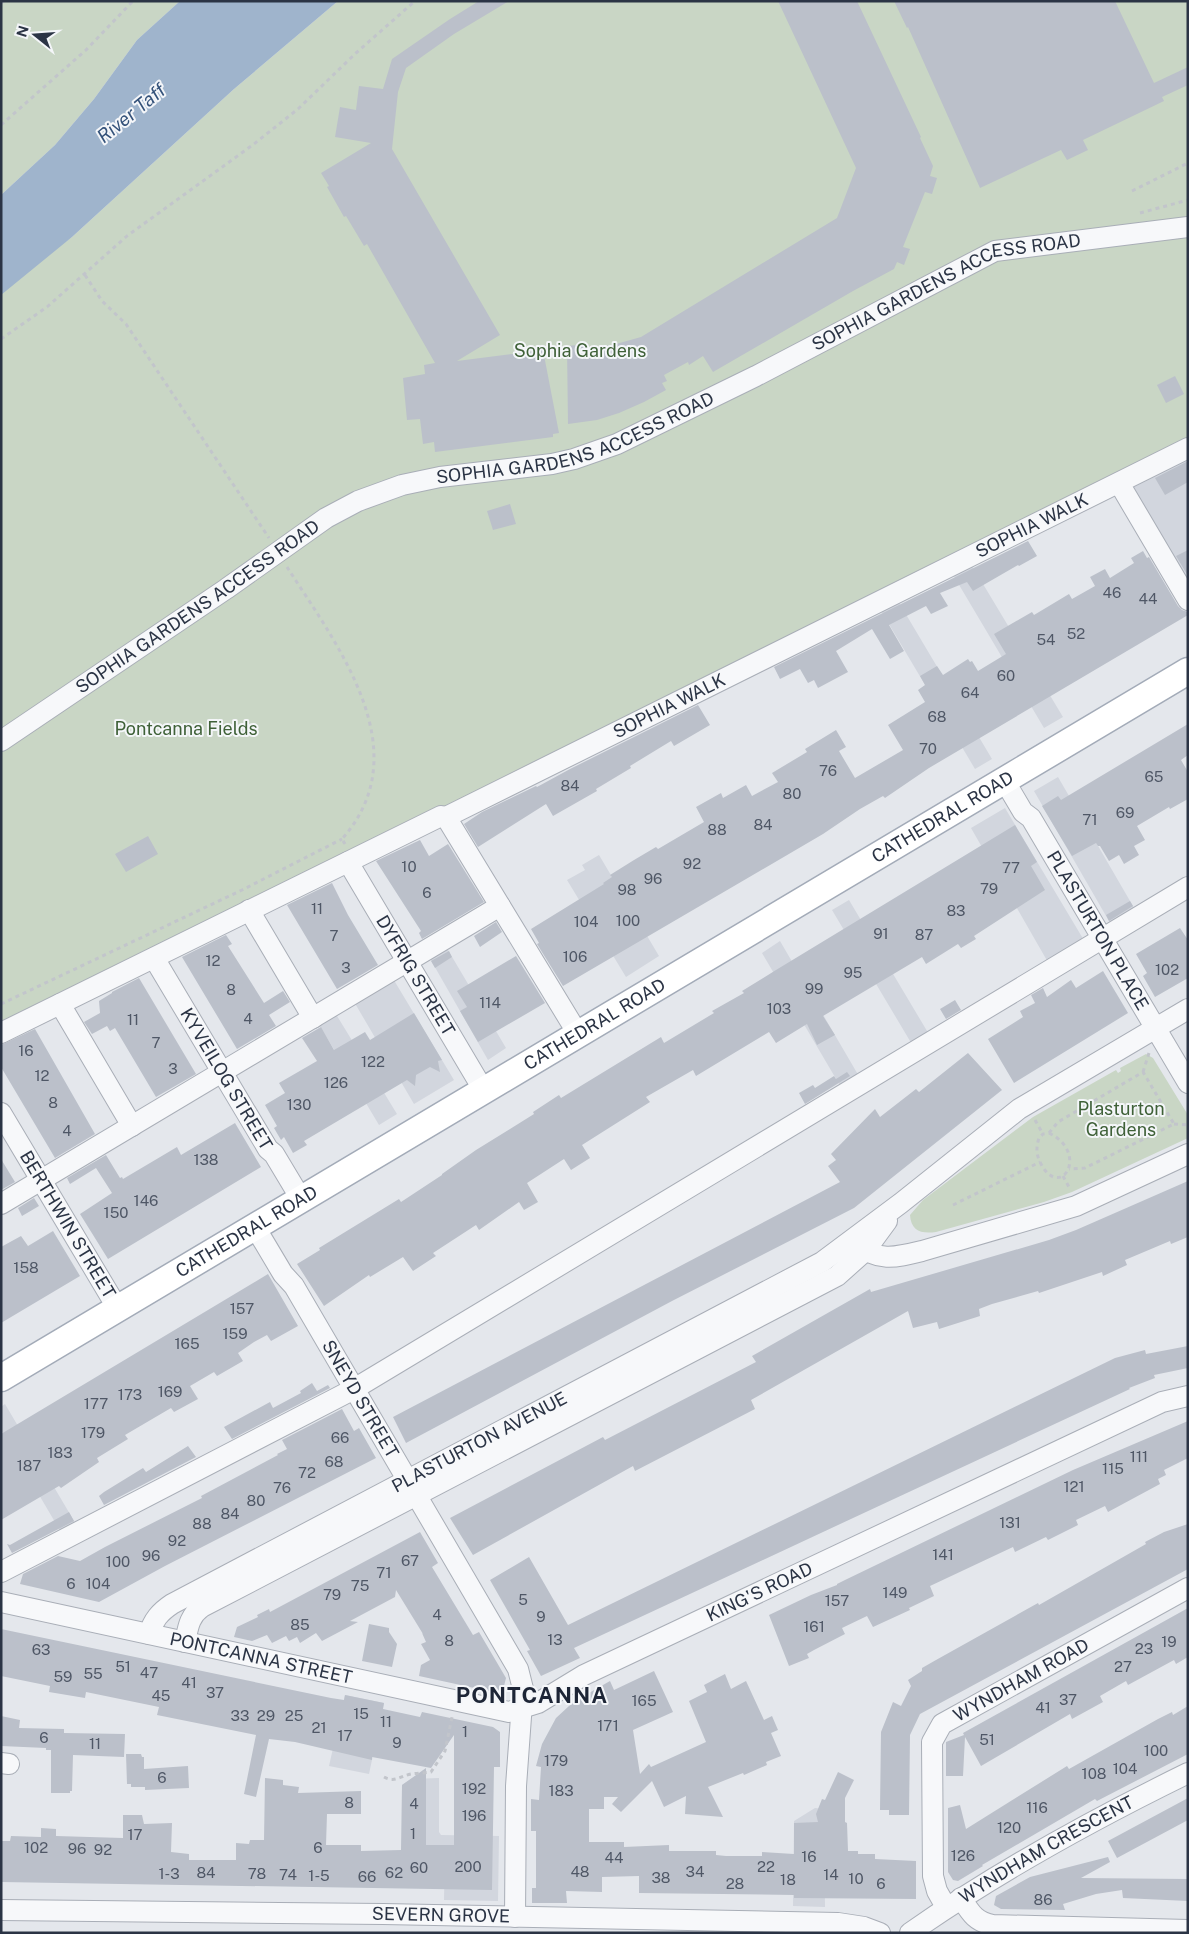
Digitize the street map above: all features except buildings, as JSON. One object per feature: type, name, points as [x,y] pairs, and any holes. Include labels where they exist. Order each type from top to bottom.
[{"type":"main road","name":"CATHEDRAL ROAD","points":[[1,1378],[1188,671]]},
{"type":"street","name":"SOPHIA GARDENS ACCESS ROAD","points":[[1,742],[234,584],[326,518],[358,501],[402,485],[440,478],[552,464],[574,459],[616,444],[756,376],[995,251],[1188,227]]},
{"type":"street","name":"SOPHIA WALK","points":[[1,1034],[441,816],[446,817],[1188,448]]},
{"type":"street","points":[[1119,483],[1188,600]]},
{"type":"street","name":"PLASTURTON PLACE","points":[[1004,780],[1023,812],[1030,818],[1188,1082]]},
{"type":"street","points":[[446,817],[578,1034]]},
{"type":"street","name":"DYFRIG STREET","points":[[348,862],[484,1091]]},
{"type":"street","points":[[1,1572],[354,1389],[1188,887]]},
{"type":"street","points":[[1,1204],[500,906]]},
{"type":"street","points":[[249,910],[314,1018]]},
{"type":"street","name":"KYVEILOG STREET","points":[[154,958],[268,1149],[274,1154],[301,1199]]},
{"type":"street","points":[[60,1004],[132,1126]]},
{"type":"street","points":[[1188,1009],[1019,1109],[901,1203],[858,1246],[881,1257],[905,1255],[1038,1218],[1076,1206],[1188,1154]]},
{"type":"street","name":"BERTHWIN STREET","points":[[1,1113],[118,1309]]},
{"type":"street","name":"SNEYD STREET","points":[[255,1226],[284,1274],[294,1286],[518,1669],[523,1689],[522,1708]]},
{"type":"street","name":"PLASTURTON AVENUE","points":[[149,1634],[152,1624],[160,1612],[172,1604],[412,1488],[826,1271],[842,1272],[858,1246]]},
{"type":"street","name":"KING'S ROAD","points":[[522,1708],[538,1703],[584,1675],[1162,1402],[1188,1396]]},
{"type":"street","name":"PLASTURTON AVENUE","points":[[184,1642],[189,1622],[202,1607],[412,1488]]},
{"type":"street","name":"WYNDHAM ROAD","points":[[1188,1588],[942,1724],[932,1742],[933,1876],[937,1891],[984,1924],[1110,1930],[1188,1930]]},
{"type":"street","name":"PONTCANNA STREET","points":[[1,1602],[509,1712],[522,1708]]},
{"type":"street","points":[[515,1917],[516,1786],[522,1708]]},
{"type":"street","name":"WYNDHAM CRESCENT","points":[[910,1933],[954,1903],[1044,1850],[1188,1773]]},
{"type":"street","name":"SEVERN GROVE","points":[[1,1910],[838,1923],[864,1927],[880,1933]]},
{"type":"path","points":[[1,125],[86,50],[133,1]]},
{"type":"path","points":[[1,339],[47,307],[128,236],[254,144],[298,109],[356,53],[415,1]]},
{"type":"path","points":[[1132,191],[1186,164],[1188,167]]},
{"type":"path","points":[[1132,214],[1188,200]]},
{"type":"path","points":[[1,1004],[233,894],[342,839]]},
{"type":"path","points":[[1049,1133],[1058,1122],[1143,1072],[1150,1050]]},
{"type":"path","points":[[1143,1072],[1174,1124]]},
{"type":"path","points":[[1033,1117],[1043,1134]]},
{"type":"path","points":[[1070,1169],[1085,1168],[1174,1124],[1188,1125]]},
{"type":"path","points":[[1049,1133],[1057,1137],[1069,1153],[1070,1169],[1063,1176],[1056,1177],[1050,1175],[1040,1162],[1037,1153],[1039,1138],[1043,1134],[1049,1133]]},
{"type":"path","points":[[954,1205],[1040,1162]]},
{"type":"path","points":[[1063,1176],[1073,1195]]},
{"type":"path","points":[[384,1777],[395,1780],[409,1774],[431,1772],[445,1751],[452,1714]]},
{"type":"shaded area","points":[[1188,456],[1188,586],[1129,486]]},
{"type":"shaded area","points":[[971,564],[1063,717],[1044,728],[952,573]]},
{"type":"shaded area","points":[[898,601],[992,759],[975,769],[880,609]]},
{"type":"shaded area","points":[[1058,777],[1137,913],[1113,928],[1034,791]]},
{"type":"shaded area","points":[[1005,808],[1085,942],[1049,964],[971,828]]},
{"type":"shaded area","points":[[599,855],[659,956],[626,977],[567,880],[585,870],[582,865]]},
{"type":"shaded area","points":[[849,900],[930,1036],[913,1046],[832,910]]},
{"type":"shaded area","points":[[780,941],[860,1078],[842,1089],[762,953]]},
{"type":"shaded area","points":[[445,945],[506,1048],[488,1060],[428,955]]},
{"type":"shaded area","points":[[392,977],[454,1080],[414,1104],[353,1000]]},
{"type":"shaded area","points":[[334,1011],[397,1114],[379,1125],[317,1021]]},
{"type":"shaded area","points":[[5,1404],[77,1526],[62,1534],[1,1430],[1,1407]]},
{"type":"shaded area","points":[[345,1695],[384,1703],[369,1774],[329,1766]]},
{"type":"shaded area","points":[[439,1778],[439,1832],[441,1835],[499,1836],[498,1901],[444,1900],[445,1845],[417,1845],[402,1829],[402,1785],[411,1779]]},
{"type":"shaded area","points":[[815,1808],[824,1809],[825,1907],[793,1906],[794,1821]]},
{"type":"green space","points":[[1,1],[180,1],[137,40],[94,99],[55,145],[1,195]]},
{"type":"green space","name":"Sophia Gardens","points":[[338,1],[1188,1],[1188,438],[1,1028],[1,287],[72,237],[234,89]]},
{"type":"green space","name":"Plasturton Gardens","points":[[1146,1054],[1153,1058],[1188,1115],[1188,1138],[1072,1192],[1044,1202],[936,1232],[921,1232],[912,1225],[910,1215],[923,1200],[1033,1117],[1116,1070],[1118,1073],[1121,1071],[1120,1068]]},
{"type":"water","name":"River Taff","points":[[180,1],[338,1],[234,89],[72,237],[1,295],[1,195],[55,145],[94,99],[137,40]]},
{"type":"district","name":"PONTCANNA","points":[[532,1695]]},
{"type":"park label","name":"Pontcanna Fields","points":[[186,729]]}]
